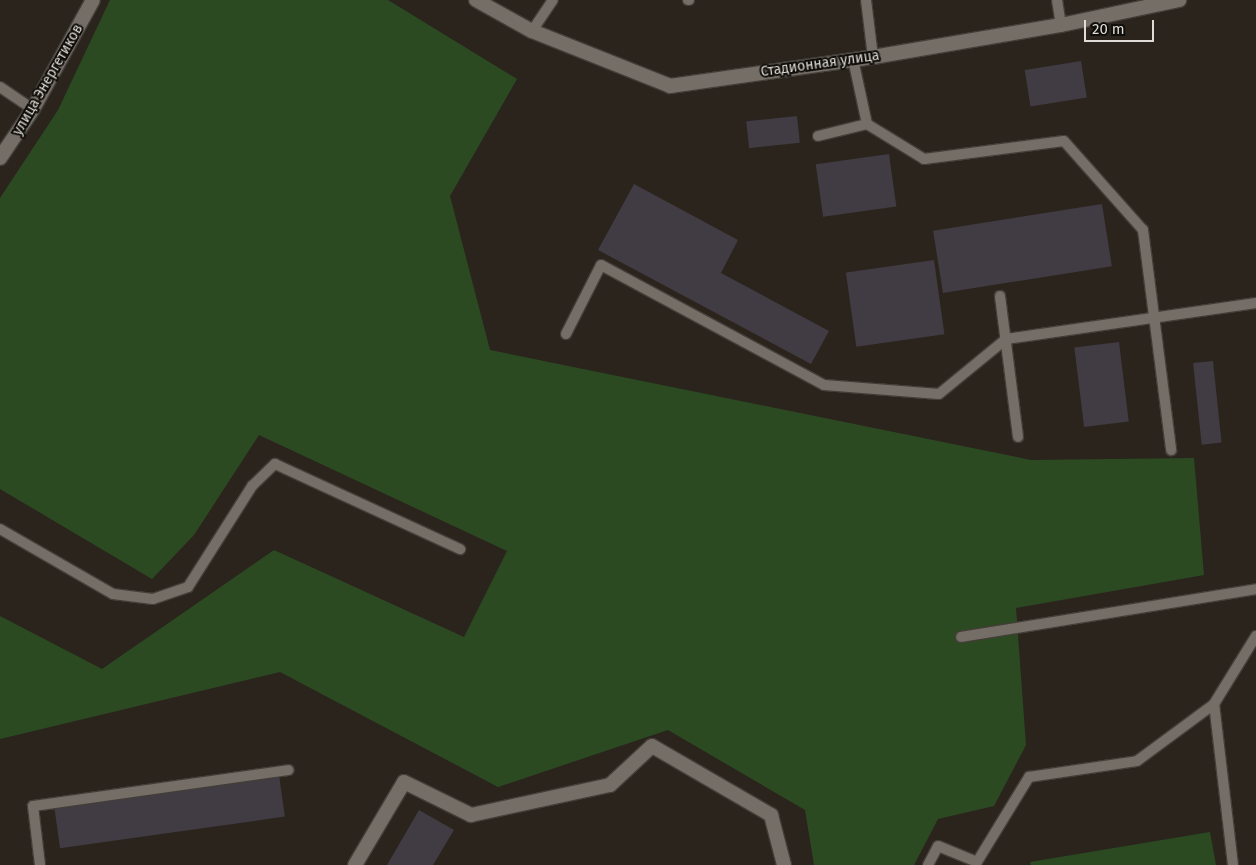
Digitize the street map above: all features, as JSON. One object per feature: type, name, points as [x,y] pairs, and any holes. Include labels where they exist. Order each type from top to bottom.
[{"type":"street","name":"улица Энергетиков","points":[[0,158],[33,110],[94,0]]},
{"type":"street","name":"Стадионная улица","points":[[476,0],[532,31],[670,86],[873,57],[1061,25],[1179,0]]},
{"type":"street","points":[[355,865],[404,782],[471,815],[610,785],[652,746],[771,815],[784,865]]},
{"type":"lane","points":[[532,31],[553,0]]},
{"type":"lane","points":[[866,0],[873,57]]},
{"type":"lane","points":[[1057,0],[1061,25]]},
{"type":"lane","points":[[853,59],[867,124],[924,160],[1064,141],[1143,230],[1171,450]]},
{"type":"lane","points":[[0,87],[33,110]]},
{"type":"lane","points":[[818,136],[867,124]]},
{"type":"lane","points":[[566,334],[601,265],[824,385],[939,394],[1006,340],[1256,303]]},
{"type":"lane","points":[[1000,296],[1018,438]]},
{"type":"lane","points":[[0,529],[113,594],[154,599],[188,587],[252,486],[275,464],[460,549]]},
{"type":"lane","points":[[961,637],[1256,589]]},
{"type":"lane","points":[[928,865],[938,846],[978,864],[1029,777],[1137,761],[1214,704],[1256,636]]},
{"type":"lane","points":[[1214,704],[1233,865]]},
{"type":"lane","points":[[40,865],[33,806],[288,770]]},
{"type":"green space","points":[[110,0],[388,0],[517,79],[450,196],[490,350],[1031,460],[1194,458],[1204,575],[1016,608],[1026,745],[994,806],[938,819],[914,865],[814,865],[805,810],[668,730],[498,787],[280,672],[0,739],[0,616],[102,669],[274,550],[464,637],[507,551],[259,435],[194,535],[152,579],[0,489],[0,198],[58,110]]},
{"type":"green space","points":[[1210,832],[1216,865],[1031,865],[1030,862]]},
{"type":"building","points":[[1081,61],[1087,98],[1030,106],[1025,70]]},
{"type":"building","points":[[797,116],[800,143],[749,148],[746,121]]},
{"type":"building","points":[[889,154],[896,206],[823,217],[816,164]]},
{"type":"building","points":[[634,184],[738,240],[721,273],[829,331],[811,364],[598,250]]},
{"type":"building","points":[[1102,204],[1112,266],[943,293],[933,231]]},
{"type":"building","points":[[934,260],[944,334],[856,347],[846,272]]},
{"type":"building","points":[[1119,342],[1129,421],[1084,427],[1074,347]]},
{"type":"building","points":[[1213,361],[1222,443],[1202,445],[1193,363]]},
{"type":"building","points":[[279,775],[285,817],[60,848],[54,807]]},
{"type":"building","points":[[419,810],[454,830],[433,865],[387,865]]}]
